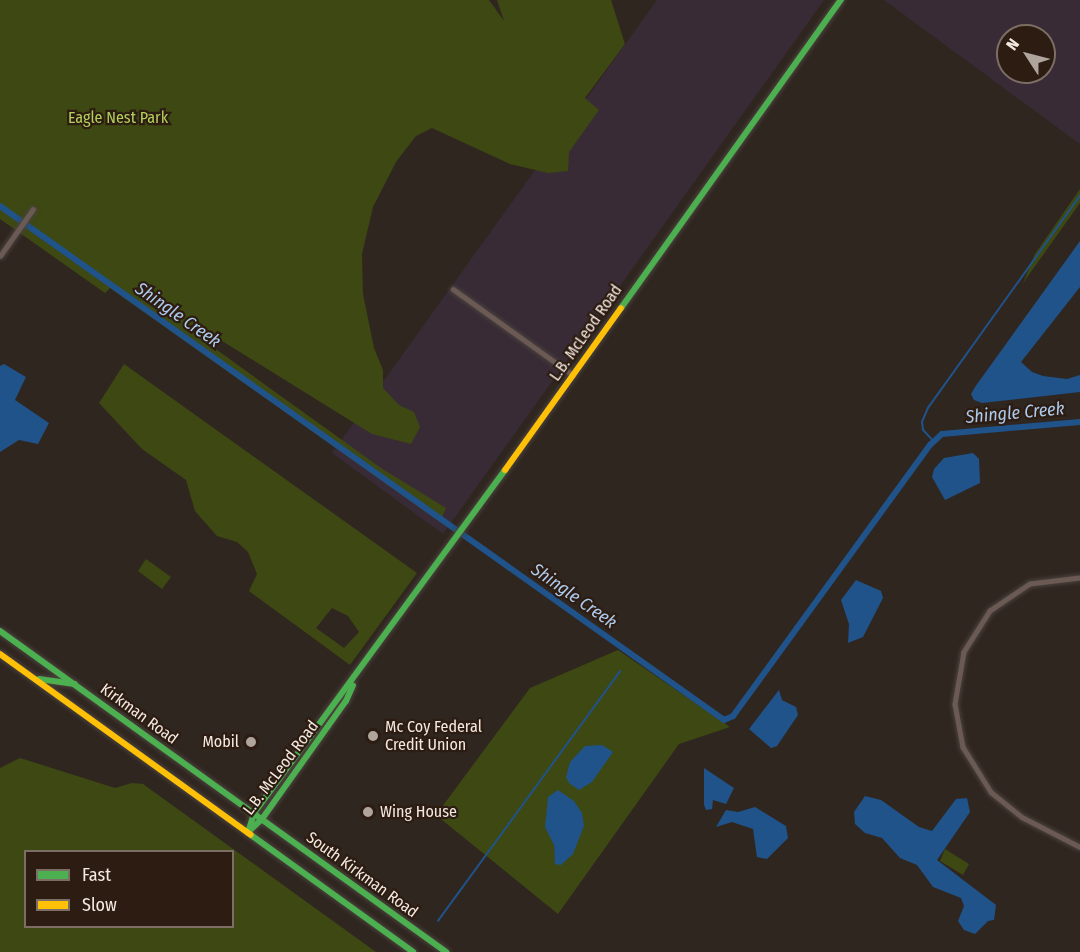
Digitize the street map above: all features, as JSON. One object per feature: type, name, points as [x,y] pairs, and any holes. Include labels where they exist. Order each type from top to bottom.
[{"type":"street","name":"L.B. McLeod Road","points":[[248,833],[254,813],[337,696],[354,681],[842,0]]},
{"type":"street","points":[[0,256],[33,209]]},
{"type":"street","points":[[453,289],[573,375]]},
{"type":"street","points":[[1080,578],[1030,584],[990,610],[964,652],[955,704],[963,747],[991,792],[1022,817],[1080,847]]},
{"type":"street","name":"Kirkman Road","points":[[0,631],[262,819]]},
{"type":"street","name":"Kirkman Road","points":[[0,654],[248,833]]},
{"type":"street","points":[[33,678],[75,684]]},
{"type":"street","name":"L.B. McLeod Road","points":[[248,833],[262,819],[346,701],[354,681]]},
{"type":"street","name":"South Kirkman Road","points":[[262,819],[446,952]]},
{"type":"street","name":"South Kirkman Road","points":[[248,833],[413,952]]},
{"type":"shaded area","points":[[657,0],[824,0],[443,534],[332,453]]},
{"type":"shaded area","points":[[884,0],[1080,0],[1080,144],[998,84],[1056,84],[1056,24],[996,24],[996,82]]},
{"type":"green space","name":"Eagle Nest Park","points":[[0,0],[489,0],[504,21],[497,0],[611,0],[625,44],[585,98],[599,110],[569,152],[568,171],[548,173],[510,164],[432,128],[416,136],[396,162],[373,207],[362,254],[363,294],[374,348],[383,370],[383,388],[399,405],[414,412],[420,427],[411,444],[372,434],[206,331],[210,345],[381,468],[446,508],[440,522],[110,288],[105,293],[0,219]]},
{"type":"green space","points":[[1080,189],[1080,203],[1023,283],[1035,254]]},
{"type":"green space","points":[[124,364],[417,573],[350,665],[249,591],[257,574],[248,552],[237,542],[217,536],[195,511],[186,480],[142,449],[99,403]],"holes":[[[332,608],[348,616],[359,632],[344,648],[316,628]]]},
{"type":"green space","points":[[146,559],[171,577],[162,589],[138,571]]},
{"type":"green space","points":[[618,650],[730,727],[679,744],[558,914],[436,815],[530,688]]},
{"type":"green space","points":[[20,758],[115,788],[132,783],[143,784],[376,952],[0,952],[0,768]]},
{"type":"green space","points":[[945,849],[969,864],[963,875],[940,861]]},
{"type":"water","points":[[1080,241],[1080,287],[1021,362],[1032,372],[1043,376],[1067,379],[1080,375],[1080,392],[982,403],[974,400],[971,394],[975,387]]},
{"type":"water","points":[[4,364],[26,377],[15,400],[49,423],[38,444],[19,440],[0,452],[0,366]]},
{"type":"water","points":[[973,453],[979,459],[980,483],[945,500],[932,477],[934,469],[944,458]]},
{"type":"water","points":[[856,580],[881,591],[883,598],[863,637],[848,643],[849,624],[841,600]]},
{"type":"water","points":[[779,690],[782,700],[796,707],[798,715],[777,746],[771,748],[749,729]]},
{"type":"water","points":[[602,745],[613,752],[592,782],[579,790],[569,783],[566,777],[570,762],[585,746]]},
{"type":"water","points":[[704,768],[734,788],[726,804],[713,800],[712,809],[706,810]]},
{"type":"water","points":[[558,790],[574,801],[582,813],[584,826],[573,854],[561,865],[555,864],[554,845],[545,827],[548,797]]},
{"type":"water","points":[[865,796],[881,800],[919,827],[932,831],[956,799],[967,798],[970,812],[937,860],[996,905],[994,920],[988,921],[975,934],[964,930],[958,921],[964,906],[961,898],[933,887],[917,865],[900,858],[882,838],[865,833],[855,824],[854,812]]},
{"type":"water","points":[[755,807],[786,826],[788,838],[767,859],[757,857],[753,829],[732,822],[716,827],[726,810],[738,812]]},
{"type":"waterway","points":[[934,442],[923,430],[922,422],[928,408],[1080,196]]},
{"type":"waterway","name":"Shingle Creek","points":[[0,206],[724,720],[733,716],[930,445],[942,434],[1080,422]]},
{"type":"waterway","points":[[438,921],[620,671]]},
{"type":"traffic: fast","points":[[621,308],[841,0]]},
{"type":"traffic: fast","points":[[248,833],[254,813],[505,470]]},
{"type":"traffic: fast","points":[[0,631],[446,952]]},
{"type":"traffic: fast","points":[[39,679],[75,684]]},
{"type":"traffic: fast","points":[[248,832],[262,819],[346,701],[353,685]]},
{"type":"traffic: fast","points":[[251,835],[413,952]]},
{"type":"traffic: slow","points":[[505,470],[621,308]]},
{"type":"traffic: slow","points":[[0,654],[251,835]]},
{"type":"place","name":"Mc Coy Federal Credit Union","points":[[373,736]]},
{"type":"place","name":"Mobil","points":[[251,742]]},
{"type":"place","name":"Wing House","points":[[368,812]]}]
